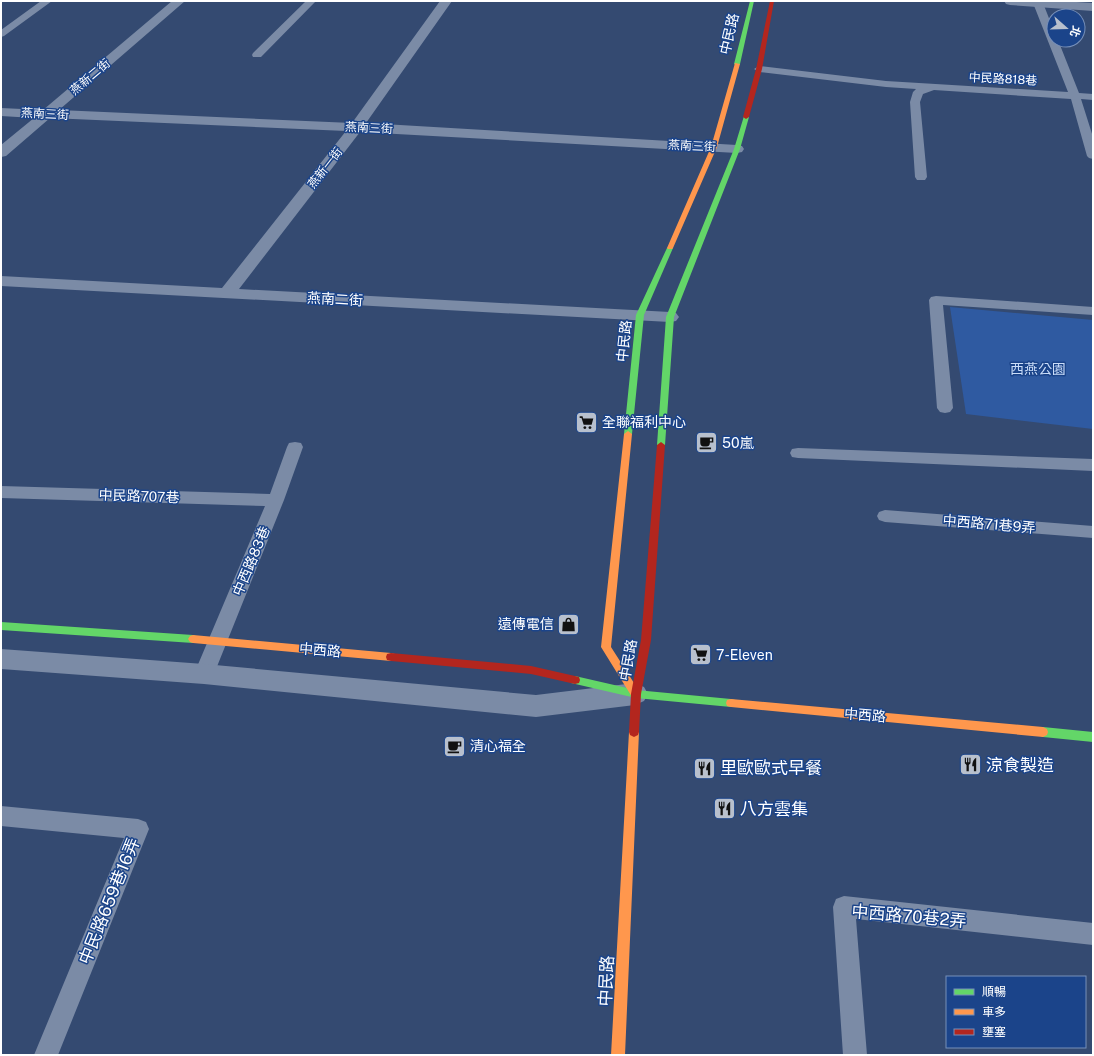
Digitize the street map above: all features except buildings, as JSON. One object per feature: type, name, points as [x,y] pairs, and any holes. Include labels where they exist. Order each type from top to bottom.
[{"type":"main road","name":"中民路","points":[[636,694],[606,647],[640,315],[714,147],[737,65],[752,1]]},
{"type":"main road","name":"中民路","points":[[618,1055],[636,694],[646,640],[670,317],[736,149],[758,69],[772,1]]},
{"type":"main road","name":"中西路","points":[[1,626],[218,641],[531,670],[636,694],[1093,737]]},
{"type":"street","name":"燕新二街","points":[[1,153],[179,1]]},
{"type":"street","name":"燕新一街","points":[[227,293],[356,127],[446,1]]},
{"type":"street","points":[[1015,1],[1093,7]]},
{"type":"street","name":"燕南三街","points":[[1,112],[356,127],[736,149]]},
{"type":"street","name":"燕南二街","points":[[1,281],[670,317]]},
{"type":"street","name":"中西路","points":[[1,659],[204,674],[536,706],[636,694]]},
{"type":"lane","points":[[1,34],[47,1]]},
{"type":"lane","points":[[257,55],[311,1]]},
{"type":"lane","points":[[1038,3],[1075,96],[1093,156]]},
{"type":"lane","name":"中民路818巷","points":[[758,69],[930,88],[1093,97]]},
{"type":"lane","points":[[921,177],[915,102],[918,92],[930,88]]},
{"type":"lane","points":[[945,408],[936,300],[1093,311]]},
{"type":"lane","name":"中西路83巷","points":[[204,674],[296,448]]},
{"type":"lane","points":[[798,453],[1093,465]]},
{"type":"lane","name":"中民路707巷","points":[[1,492],[276,500]]},
{"type":"lane","name":"中西路71巷9弄","points":[[885,516],[1093,532]]},
{"type":"lane","name":"中民路659巷16弄","points":[[1,816],[138,829],[46,1055]]},
{"type":"lane","name":"中西路70巷2弄","points":[[856,1055],[844,907],[1093,934]]},
{"type":"green space","name":"西燕公園","points":[[950,307],[1093,320],[1093,429],[966,414]]},
{"type":"traffic: fast","points":[[737,64],[752,1]]},
{"type":"traffic: fast","points":[[661,445],[670,317],[737,149],[746,117]]},
{"type":"traffic: fast","points":[[628,434],[640,315],[670,248]]},
{"type":"traffic: fast","points":[[1,626],[193,639]]},
{"type":"traffic: fast","points":[[575,680],[636,694],[731,703]]},
{"type":"traffic: fast","points":[[1043,732],[1093,737]]},
{"type":"traffic: slow","points":[[670,248],[714,147],[737,64]]},
{"type":"traffic: slow","points":[[628,434],[606,647],[636,694]]},
{"type":"traffic: slow","points":[[193,639],[391,657]]},
{"type":"traffic: slow","points":[[731,703],[1043,732]]},
{"type":"traffic: slow","points":[[618,1055],[634,732]]},
{"type":"traffic: jam","points":[[746,117],[759,69],[772,1]]},
{"type":"traffic: jam","points":[[634,732],[636,694],[646,640],[661,445]]},
{"type":"traffic: jam","points":[[391,657],[531,670],[575,680]]},
{"type":"place","name":"全聯福利中心","points":[[586,422]]},
{"type":"place","name":"50嵐","points":[[707,443]]},
{"type":"place","name":"遠傳電信","points":[[569,624]]},
{"type":"place","name":"7-Eleven","points":[[701,655]]},
{"type":"place","name":"清心福全","points":[[455,746]]},
{"type":"place","name":"涼食製造","points":[[971,765]]},
{"type":"place","name":"里歐歐式早餐","points":[[705,768]]},
{"type":"place","name":"八方雲集","points":[[725,809]]}]
